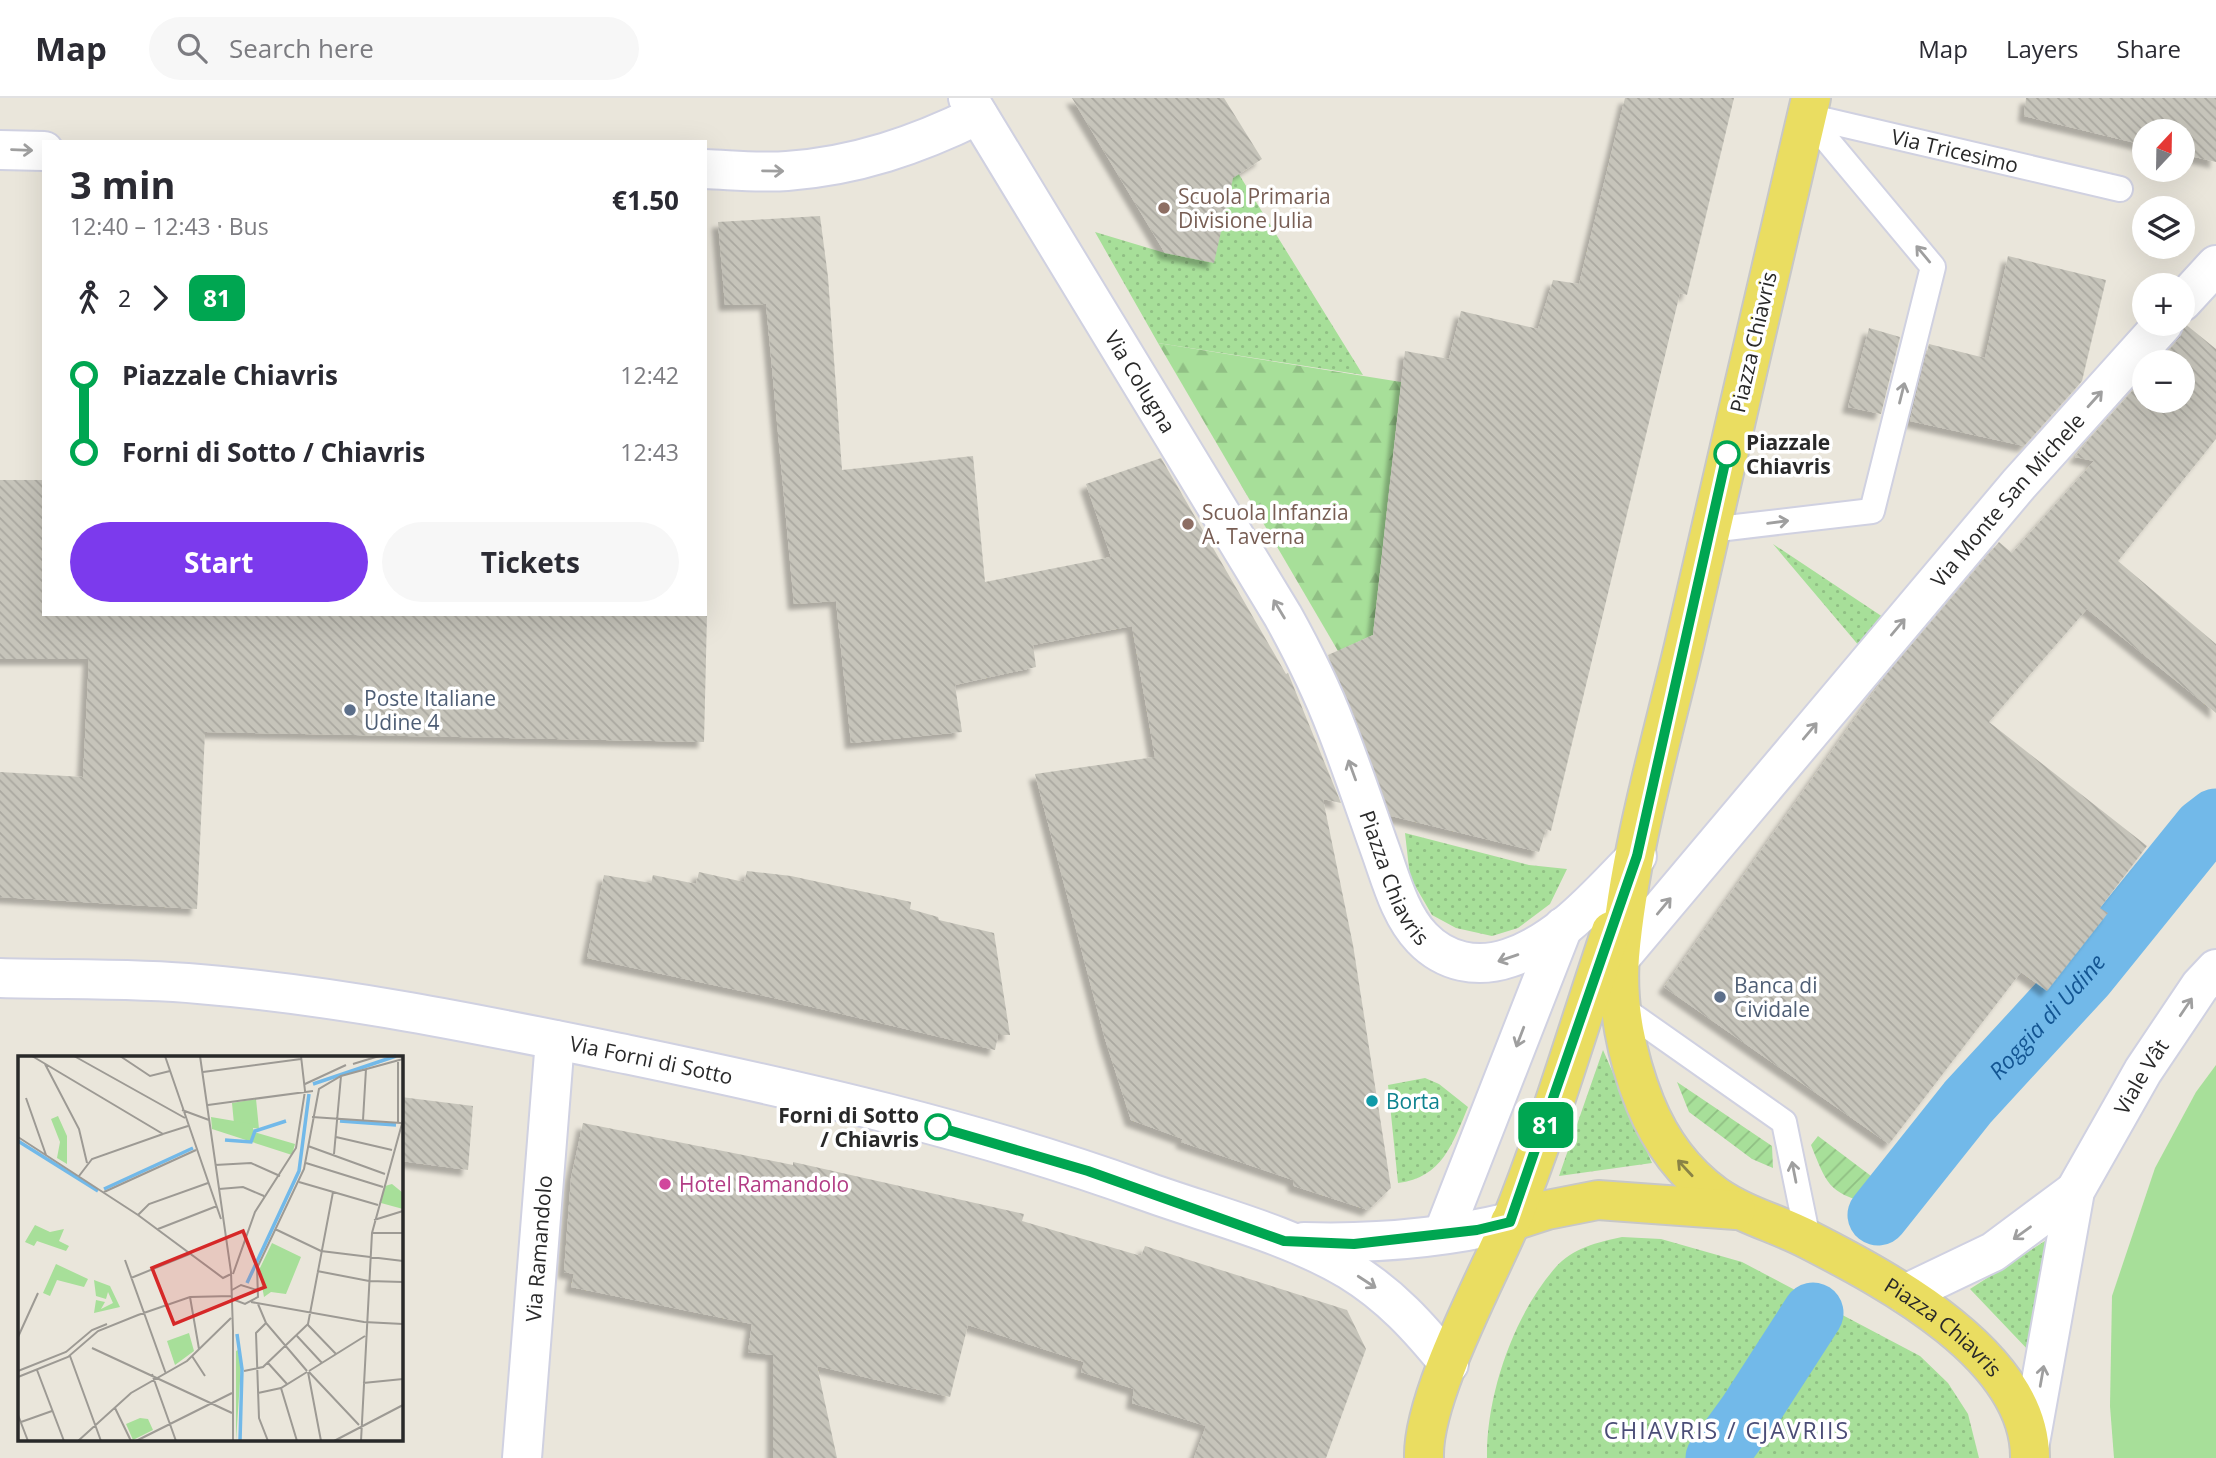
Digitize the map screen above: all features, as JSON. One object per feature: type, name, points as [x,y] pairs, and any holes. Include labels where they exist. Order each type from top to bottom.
[{"type":"main road","name":"Piazza Chiavris","points":[[1809,107],[1637,856],[1620,958],[1622,1007],[1632,1065],[1653,1124],[1673,1154],[1692,1175],[1739,1210],[1808,1239],[1905,1294],[1958,1333],[2000,1376],[2023,1420],[2030,1451]]},
{"type":"main road","name":"Piazza Chiavris","points":[[1424,1458],[1429,1421],[1449,1364],[1510,1222],[1637,856]]},
{"type":"main road","name":"Piazza Chiavris","points":[[1510,1222],[1547,1210],[1598,1200],[1631,1200],[1739,1210]]},
{"type":"main road","name":"Piazza Chiavris","points":[[1402,1458],[1429,1421]]},
{"type":"street","points":[[707,169],[786,171],[885,154],[926,140],[973,106]]},
{"type":"street","name":"Via Colugna","points":[[973,106],[1312,668]]},
{"type":"street","points":[[0,150],[42,151]]},
{"type":"street","points":[[2195,288],[2216,265]]},
{"type":"street","name":"Via Monte San Michele","points":[[1620,958],[2019,484],[2152,336]]},
{"type":"street","name":"Piazza Chiavris","points":[[1312,668],[1397,895],[1420,937],[1441,953],[1460,962],[1478,963],[1511,958],[1534,947],[1563,927],[1637,856]]},
{"type":"street","name":"Piazza Chiavris","points":[[1443,1234],[1563,927]]},
{"type":"street","name":"Viale Vât","points":[[2030,1451],[2075,1191],[2143,1071],[2200,986],[2216,969]]},
{"type":"street","name":"Via Forni di Sotto","points":[[0,978],[198,984],[348,1003],[555,1040],[751,1080],[1009,1146],[1088,1171],[1284,1241],[1346,1268],[1378,1290],[1414,1321],[1449,1364]]},
{"type":"street","name":"Via Ramandolo","points":[[522,1458],[555,1040]]},
{"type":"street","name":"Viale Vât","points":[[1905,1294],[1993,1252],[2075,1191]]},
{"type":"street","name":"Via Forni di Sotto","points":[[1284,1241],[1354,1244],[1477,1230],[1510,1222]]},
{"type":"lane","name":"Via Tricesimo","points":[[1809,107],[2120,189]]},
{"type":"lane","points":[[1710,530],[1872,511],[1933,267],[1809,107]]},
{"type":"lane","points":[[1622,1007],[1784,1122],[1808,1239]]},
{"type":"green space","points":[[1235,168],[1363,375],[1158,343],[1095,232],[1165,253]]},
{"type":"green space","points":[[1158,343],[1401,382],[1373,635],[1338,651]]},
{"type":"green space","points":[[1773,544],[1886,619],[1860,647]]},
{"type":"green space","points":[[1405,833],[1529,865],[1567,869],[1550,904],[1518,928],[1492,936],[1456,928],[1432,915],[1410,877]]},
{"type":"green space","points":[[1603,1050],[1652,1163],[1559,1176]]},
{"type":"green space","points":[[2216,1065],[2216,1458],[2114,1458],[2110,1406],[2112,1296],[2155,1168],[2196,1092]]},
{"type":"green space","points":[[1425,1078],[1439,1084],[1468,1107],[1451,1146],[1436,1166],[1413,1180],[1398,1183],[1388,1085]]},
{"type":"green space","points":[[1677,1082],[1772,1146],[1773,1168],[1752,1159],[1689,1112]]},
{"type":"green space","points":[[1818,1136],[1883,1185],[1868,1203],[1844,1195],[1830,1184],[1811,1145]]},
{"type":"green space","points":[[1622,1237],[1661,1239],[1742,1262],[1920,1356],[1948,1383],[1968,1414],[1979,1458],[1487,1458],[1491,1409],[1497,1383],[1515,1333],[1540,1287],[1569,1255]]},
{"type":"green space","points":[[2048,1239],[2031,1353],[1970,1289]]},
{"type":"building","points":[[1072,98],[1224,98],[1262,159],[1233,178],[1214,263],[1165,253]]},
{"type":"building","points":[[1625,98],[1734,98],[1687,295],[1680,293],[1551,831],[1546,829],[1539,852],[1391,816],[1356,719],[1328,655],[1373,635],[1405,351],[1449,359],[1461,311],[1538,329],[1553,280],[1579,284]]},
{"type":"building","points":[[2026,98],[2216,98],[2216,162],[2195,157],[2195,119],[2132,119],[2132,142],[2024,116]]},
{"type":"building","points":[[820,216],[828,277],[842,470],[973,456],[985,582],[1111,557],[1086,484],[1161,458],[1286,674],[1288,673],[1341,803],[1323,799],[1353,945],[1391,1188],[1368,1210],[1294,1186],[1293,1180],[1181,1142],[1183,1139],[1131,1120],[1105,1039],[1035,774],[1155,757],[1132,626],[1033,645],[1036,667],[955,685],[962,732],[851,743],[836,601],[794,604],[766,304],[725,305],[718,222]]},
{"type":"building","points":[[2008,256],[2106,280],[2082,381],[2024,446],[1910,421],[1929,344],[1985,358]]},
{"type":"building","points":[[1869,328],[1900,337],[1881,414],[1848,407]]},
{"type":"building","points":[[2195,332],[2216,349],[2216,439],[2118,561],[2216,644],[2216,713],[2087,609],[1989,722],[2147,846],[2100,908],[2108,913],[2047,991],[2021,972],[1889,1144],[1664,987],[1886,675],[1999,542],[2012,553],[2094,461],[2075,457],[2132,391],[2132,413],[2195,413],[2195,350],[2169,350],[2180,338],[2195,336]]},
{"type":"building","points":[[0,480],[42,480],[42,616],[707,616],[704,742],[205,732],[197,909],[0,897],[0,772],[83,777],[89,659],[0,659]]},
{"type":"building","points":[[747,871],[791,876],[911,902],[910,909],[938,917],[939,920],[994,933],[1010,1035],[998,1035],[995,1050],[774,998],[587,958],[604,875],[651,883],[653,875],[696,884],[699,872],[744,882]]},
{"type":"building","points":[[402,1097],[473,1106],[468,1170],[402,1161]]},
{"type":"building","points":[[583,1123],[793,1165],[793,1162],[1024,1214],[1022,1221],[1141,1256],[1145,1246],[1347,1310],[1366,1349],[1326,1458],[1194,1458],[1206,1426],[1132,1403],[1134,1389],[1081,1372],[1084,1362],[968,1325],[950,1397],[817,1366],[837,1458],[773,1458],[773,1355],[748,1352],[752,1324],[571,1287],[574,1274],[564,1272],[571,1178]]},
{"type":"waterway","name":"Roggia di Udine","points":[[1878,1215],[1968,1102],[2085,975],[2203,829],[2216,819]]},
{"type":"waterway","name":"Roggia di Udine","points":[[1716,1458],[1748,1414],[1813,1313]]},
{"type":"bus line","name":"81","points":[[938,1127],[1088,1171],[1284,1241],[1354,1244],[1477,1230],[1510,1222],[1539,1147],[1637,856],[1727,454]]},
{"type":"place","name":"Scuola Primaria Divisione Julia","points":[[1164,208]]},
{"type":"place","name":"Piazzale Chiavris","points":[[1727,454]]},
{"type":"place","name":"Scuola Infanzia A. Taverna","points":[[1188,524]]},
{"type":"place","name":"Poste Italiane Udine 4","points":[[350,710]]},
{"type":"place","name":"Banca di Cividale","points":[[1720,997]]},
{"type":"place","name":"Borta","points":[[1372,1101]]},
{"type":"place","name":"Forni di Sotto / Chiavris","points":[[938,1127]]},
{"type":"place","name":"Hotel Ramandolo","points":[[665,1184]]},
{"type":"district","name":"CHIAVRIS / CJAVRIIS","points":[[1727,1430]]}]
